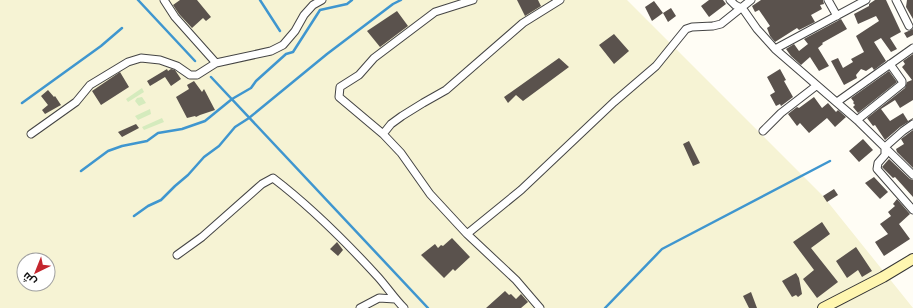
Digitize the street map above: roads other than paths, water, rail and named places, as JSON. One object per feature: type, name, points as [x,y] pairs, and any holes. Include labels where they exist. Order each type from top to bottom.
[{"type":"street","points":[[164,0],[176,17],[216,63]]},
{"type":"street","points":[[31,134],[76,102],[90,85],[128,62],[141,58],[160,60],[193,75],[202,73],[216,63],[271,51],[283,45],[295,31],[304,15],[313,5],[322,0]]},
{"type":"street","points":[[473,0],[435,12],[374,58],[359,75],[340,87],[339,97],[383,134],[401,153],[430,194],[467,234],[516,280],[540,308]]},
{"type":"street","points":[[383,134],[391,124],[422,102],[446,90],[523,23],[560,0]]},
{"type":"street","points":[[730,0],[735,5],[741,7],[757,30],[774,49],[816,86],[837,102],[913,175]]},
{"type":"street","points":[[467,234],[521,190],[614,102],[656,66],[686,29],[721,24],[751,0]]},
{"type":"street","points":[[828,0],[836,16]]},
{"type":"street","points":[[774,49],[866,0]]},
{"type":"street","points":[[896,0],[910,26]]},
{"type":"street","points":[[837,102],[913,48]]},
{"type":"street","points":[[856,120],[902,84],[902,81],[890,64]]},
{"type":"street","points":[[763,131],[780,113],[816,86]]},
{"type":"street","points":[[913,124],[885,148],[885,155],[878,163],[877,169],[913,210]]},
{"type":"street","points":[[177,256],[202,237],[262,184],[273,178],[294,194],[332,230],[379,278],[404,308]]},
{"type":"street","points":[[823,308],[883,277],[913,259]]},
{"type":"street","points":[[360,308],[379,298],[395,299]]},
{"type":"waterway","points":[[138,0],[195,61]]},
{"type":"waterway","points":[[260,0],[280,31]]},
{"type":"waterway","points":[[81,171],[108,151],[122,146],[147,141],[158,133],[182,129],[205,121],[232,99],[251,88],[256,81],[286,54],[293,52],[320,10],[347,4],[352,0]]},
{"type":"waterway","points":[[134,216],[148,206],[161,200],[188,175],[204,157],[219,146],[235,127],[249,118],[327,54],[393,4],[401,0]]},
{"type":"waterway","points":[[22,103],[101,46],[122,28]]},
{"type":"waterway","points":[[211,77],[428,308]]},
{"type":"waterway","points":[[605,308],[662,249],[830,161]]}]
